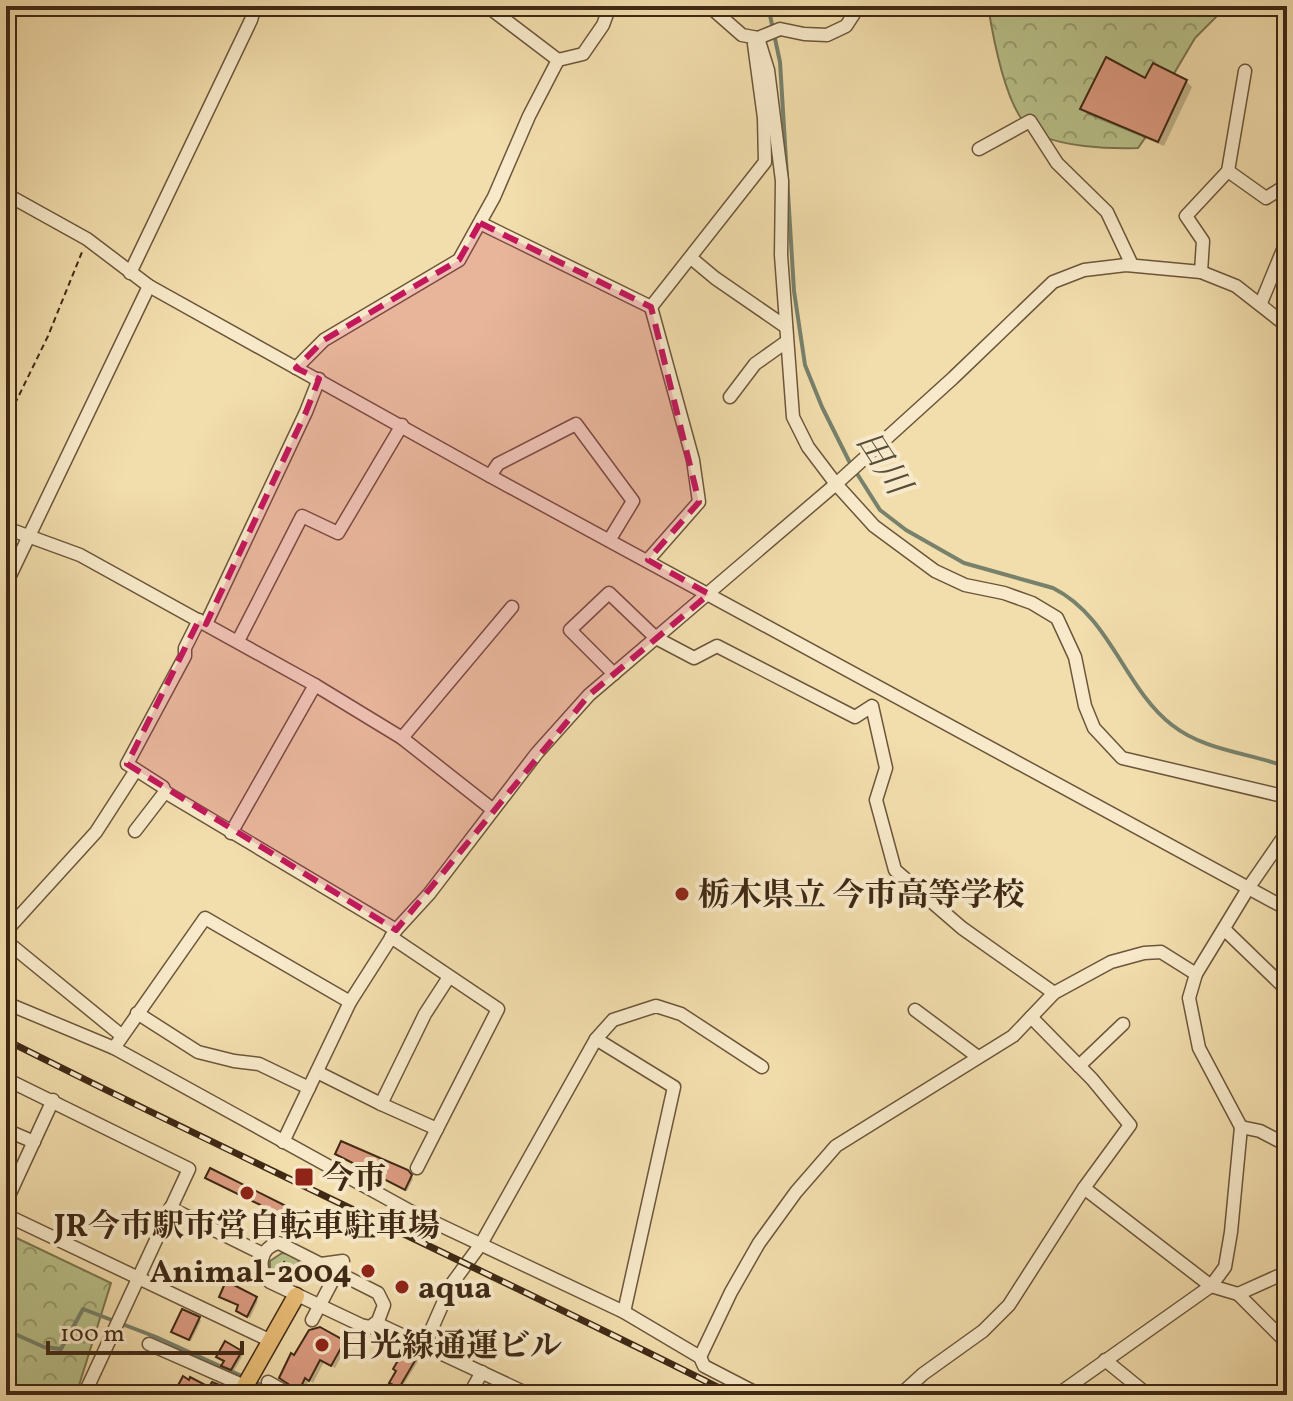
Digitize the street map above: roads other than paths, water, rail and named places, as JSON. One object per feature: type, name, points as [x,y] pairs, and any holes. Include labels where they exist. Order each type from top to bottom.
[{"type":"main road","points":[[246,1384],[296,1296]]},
{"type":"street","points":[[130,273],[197,137],[255,6]]},
{"type":"street","points":[[487,6],[558,60]]},
{"type":"street","points":[[296,368],[324,340],[459,260],[480,223],[558,60],[583,54],[603,25],[610,6]]},
{"type":"street","points":[[709,6],[742,35],[755,38],[780,29],[827,35],[846,26],[859,6]]},
{"type":"street","points":[[651,307],[765,162],[764,118],[755,38]]},
{"type":"street","points":[[755,38],[768,70],[782,181],[781,255],[793,417],[808,447],[874,526],[935,571],[965,585],[1032,603],[1057,618],[1075,657],[1085,706],[1094,728],[1122,758],[1287,797]]},
{"type":"street","points":[[1201,272],[1203,241],[1186,216],[1228,171],[1245,71]]},
{"type":"street","points":[[979,149],[1030,121],[1057,163],[1107,212],[1132,265]]},
{"type":"street","points":[[1228,171],[1266,198],[1287,185]]},
{"type":"street","points":[[6,194],[87,239],[149,286],[490,476],[1287,909]]},
{"type":"street","points":[[480,223],[651,307],[693,460],[699,502],[648,560]]},
{"type":"street","points":[[1261,303],[1287,240]]},
{"type":"street","points":[[691,258],[786,327]]},
{"type":"street","points":[[283,1142],[350,1002],[394,934],[429,894],[537,753],[589,695],[836,484],[1053,282],[1084,270],[1132,265],[1201,272],[1236,286],[1287,326]]},
{"type":"street","points":[[6,584],[149,286]]},
{"type":"street","points":[[730,397],[755,364],[786,342]]},
{"type":"street","points":[[319,379],[306,412],[203,622],[185,648],[185,656],[127,764],[163,787],[165,792],[394,934],[449,977],[498,1009],[417,1168]]},
{"type":"street","points":[[490,476],[498,464],[576,424],[633,501],[610,539]]},
{"type":"street","points":[[238,641],[302,516],[338,533],[402,425]]},
{"type":"street","points":[[6,528],[80,555],[315,685],[402,738],[492,809]]},
{"type":"street","points":[[614,674],[570,630],[609,593],[656,638],[694,658],[717,646],[855,717],[872,706],[886,768],[876,800],[895,870],[962,928],[1054,993]]},
{"type":"street","points":[[402,738],[512,607]]},
{"type":"street","points":[[231,833],[315,685]]},
{"type":"street","points":[[6,931],[96,832],[136,770]]},
{"type":"street","points":[[135,831],[165,792]]},
{"type":"street","points":[[1057,1395],[1211,1286],[1225,1267],[1241,1127],[1199,1048],[1189,998],[1196,974],[1249,887],[1286,834]]},
{"type":"street","points":[[114,1048],[205,918],[350,1002]]},
{"type":"street","points":[[1225,930],[1287,990]]},
{"type":"street","points":[[6,941],[121,1035]]},
{"type":"street","points":[[700,1357],[759,1243],[796,1192],[836,1146],[1013,1036],[1054,993],[1111,962],[1161,952],[1196,974]]},
{"type":"street","points":[[381,1104],[425,1014],[449,977]]},
{"type":"street","points":[[6,1003],[114,1048],[410,1211],[624,1312],[700,1357],[704,1366],[760,1395]]},
{"type":"street","points":[[419,1343],[429,1335],[451,1285],[481,1244],[596,1039],[613,1020],[656,1006],[681,1014],[762,1067]]},
{"type":"street","points":[[915,1010],[978,1057]]},
{"type":"street","points":[[137,1013],[198,1052],[259,1064],[309,1088]]},
{"type":"street","points":[[900,1395],[923,1374],[983,1331],[1009,1305],[1084,1188],[1130,1125],[1031,1017]]},
{"type":"street","points":[[1079,1066],[1123,1024]]},
{"type":"street","points":[[596,1039],[674,1087],[624,1312]]},
{"type":"street","points":[[317,1072],[437,1129]]},
{"type":"street","points":[[6,1079],[189,1169],[84,1395]]},
{"type":"street","points":[[6,1202],[53,1100]]},
{"type":"street","points":[[1241,1127],[1260,1131],[1287,1145]]},
{"type":"street","points":[[6,1130],[34,1142]]},
{"type":"street","points":[[1084,1188],[1211,1286],[1238,1294],[1287,1343]]},
{"type":"street","points":[[170,1208],[263,1254]]},
{"type":"street","points":[[6,1215],[271,1341]]},
{"type":"street","points":[[279,1243],[378,1293],[384,1305],[376,1323],[370,1327],[361,1325],[296,1296],[264,1277],[263,1254],[270,1246],[279,1243]]},
{"type":"street","points":[[321,1264],[343,1261]]},
{"type":"street","points":[[321,1264],[334,1278]]},
{"type":"street","points":[[296,1266],[334,1278]]},
{"type":"street","points":[[1238,1294],[1287,1272]]},
{"type":"street","points":[[312,1320],[334,1278]]},
{"type":"street","points":[[376,1323],[530,1395]]},
{"type":"street","points":[[149,1344],[246,1384],[291,1395]]},
{"type":"street","points":[[1105,1360],[1148,1395]]},
{"type":"street","points":[[469,1395],[482,1372]]},
{"type":"waterway","name":"田川","points":[[768,6],[780,62],[794,291],[805,365],[849,461],[880,510],[906,530],[964,563],[1053,588],[1073,601],[1103,634],[1155,710],[1185,734],[1213,746],[1287,767]]},
{"type":"waterway","points":[[6,1330],[44,1347],[61,1349],[83,1309],[156,1337],[244,1377]]},
{"type":"waterway","points":[[252,1380],[278,1395]]},
{"type":"railway","points":[[6,1040],[733,1395]]},
{"type":"place","name":"栃木県立 今市高等学校","points":[[682,894]]},
{"type":"place","name":"今市","points":[[304,1177]]},
{"type":"place","name":"JR今市駅市営自転車駐車場","points":[[247,1193]]},
{"type":"place","name":"Animal-2004","points":[[368,1271]]},
{"type":"place","name":"aqua","points":[[402,1287]]},
{"type":"place","name":"日光線通運ビル","points":[[322,1345]]}]
